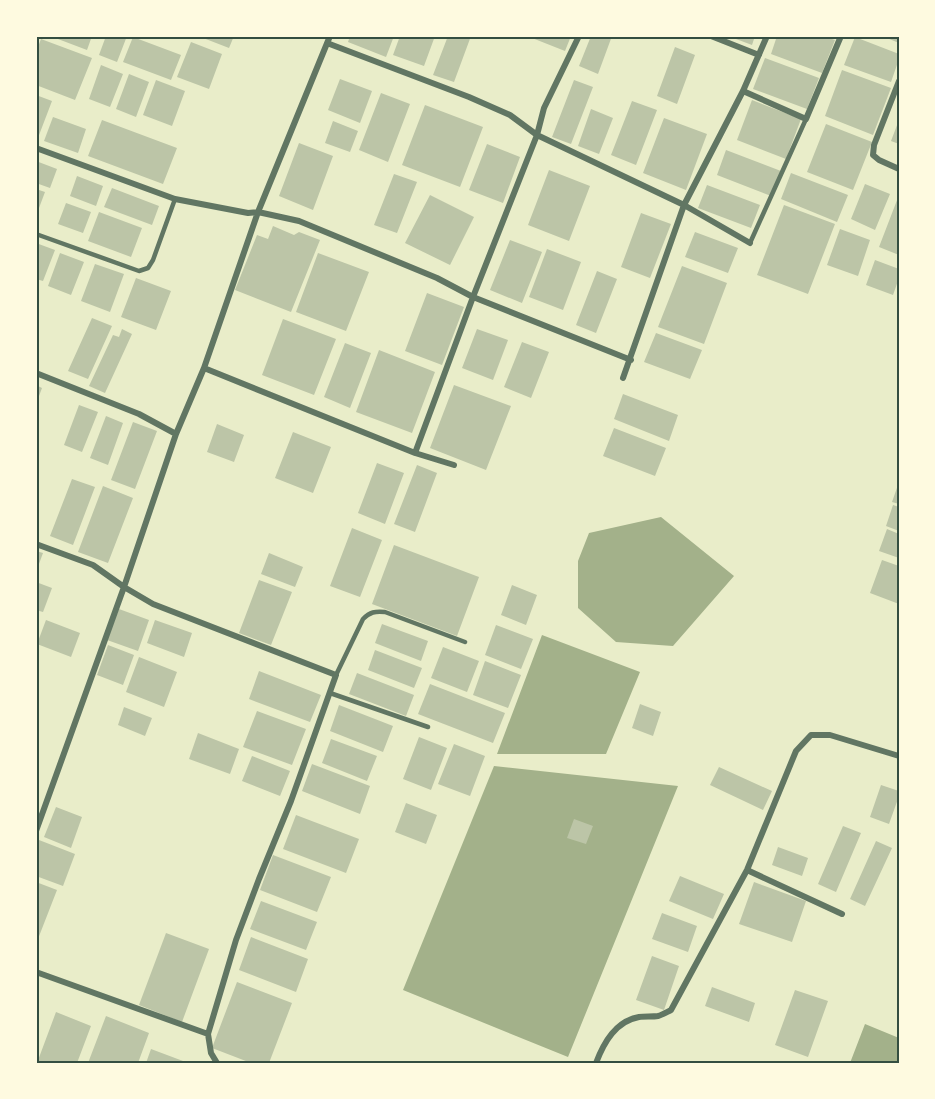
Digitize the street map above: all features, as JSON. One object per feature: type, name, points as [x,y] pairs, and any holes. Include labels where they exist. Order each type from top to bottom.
[{"type":"street","points":[[415,453],[472,297],[537,135],[544,108],[579,36]]},
{"type":"street","points":[[711,36],[759,54]]},
{"type":"street","points":[[623,378],[684,205],[743,91],[767,36]]},
{"type":"street","points":[[743,91],[806,118],[842,36]]},
{"type":"street","points":[[36,831],[124,587],[176,434],[204,368],[258,212],[328,40],[510,115],[537,135],[684,205],[750,243]]},
{"type":"street","points":[[899,81],[874,145],[873,155],[899,169]]},
{"type":"street","points":[[36,148],[175,199],[248,213],[258,212],[298,221],[436,278],[472,297],[631,360]]},
{"type":"street","points":[[204,368],[415,453],[454,465]]},
{"type":"street","points":[[36,373],[139,414],[176,434]]},
{"type":"street","points":[[36,544],[93,565],[153,604],[336,675],[291,801],[236,940],[208,1034],[211,1053],[217,1063]]},
{"type":"street","points":[[596,1063],[602,1047],[624,1021],[640,1016],[659,1016],[671,1010],[747,870],[796,750],[811,735],[830,735],[899,756]]},
{"type":"street","points":[[747,870],[842,914]]},
{"type":"street","points":[[36,972],[208,1034]]},
{"type":"lane","points":[[750,243],[806,118]]},
{"type":"lane","points":[[36,234],[139,271],[148,268],[153,260],[175,199]]},
{"type":"lane","points":[[336,675],[363,619],[375,611],[385,612],[465,642]]},
{"type":"lane","points":[[330,693],[428,727]]},
{"type":"shaded area","points":[[661,517],[734,576],[673,646],[616,642],[578,608],[578,561],[589,533]]},
{"type":"shaded area","points":[[542,635],[640,672],[606,754],[497,754]]},
{"type":"shaded area","points":[[494,766],[678,786],[568,1057],[403,990]]},
{"type":"shaded area","points":[[865,1024],[899,1038],[899,1063],[850,1063]]},
{"type":"building","points":[[50,36],[92,36],[87,50]]},
{"type":"building","points":[[106,36],[127,36],[117,62],[99,55]]},
{"type":"building","points":[[198,36],[234,36],[229,48]]},
{"type":"building","points":[[350,36],[394,36],[386,57],[348,42]]},
{"type":"building","points":[[400,36],[435,36],[424,66],[393,55]]},
{"type":"building","points":[[448,36],[471,36],[454,82],[433,75]]},
{"type":"building","points":[[527,36],[571,36],[565,51]]},
{"type":"building","points":[[591,36],[612,36],[598,74],[579,66]]},
{"type":"building","points":[[728,36],[755,36],[752,45]]},
{"type":"building","points":[[777,36],[823,36],[835,40],[822,73],[771,54]]},
{"type":"building","points":[[882,36],[899,36],[899,43]]},
{"type":"building","points":[[133,37],[181,55],[171,80],[123,62]]},
{"type":"building","points":[[855,37],[899,54],[891,82],[844,65]]},
{"type":"building","points":[[41,39],[92,58],[75,100],[36,85],[36,52]]},
{"type":"building","points":[[191,42],[222,54],[209,89],[177,77]]},
{"type":"building","points":[[675,47],[695,55],[677,104],[657,96]]},
{"type":"building","points":[[765,58],[819,78],[807,109],[753,89]]},
{"type":"building","points":[[101,65],[123,74],[110,107],[89,99]]},
{"type":"building","points":[[842,70],[891,88],[873,135],[825,116]]},
{"type":"building","points":[[129,74],[149,82],[136,117],[116,109]]},
{"type":"building","points":[[340,79],[372,91],[360,123],[328,110]]},
{"type":"building","points":[[156,80],[185,91],[172,126],[143,115]]},
{"type":"building","points":[[574,80],[593,87],[571,144],[552,137]]},
{"type":"building","points":[[381,93],[410,104],[388,162],[359,150]]},
{"type":"building","points":[[36,95],[52,101],[36,143]]},
{"type":"building","points":[[752,100],[801,119],[786,159],[737,140]]},
{"type":"building","points":[[632,101],[657,110],[636,165],[611,155]]},
{"type":"building","points":[[425,105],[483,127],[460,187],[402,165]]},
{"type":"building","points":[[591,109],[613,118],[599,154],[578,146]]},
{"type":"building","points":[[53,117],[86,129],[78,153],[44,141]]},
{"type":"building","points":[[664,118],[707,134],[686,190],[643,173]]},
{"type":"building","points":[[102,120],[177,148],[163,184],[88,156]]},
{"type":"building","points":[[899,120],[899,144],[891,141]]},
{"type":"building","points":[[333,121],[358,131],[350,152],[325,143]]},
{"type":"building","points":[[826,124],[872,142],[853,190],[807,172]]},
{"type":"building","points":[[299,143],[333,156],[313,210],[279,196]]},
{"type":"building","points":[[487,144],[520,157],[503,203],[469,190]]},
{"type":"building","points":[[726,150],[781,171],[771,196],[717,175]]},
{"type":"building","points":[[36,161],[57,169],[50,188],[36,183]]},
{"type":"building","points":[[549,170],[590,186],[569,241],[528,225]]},
{"type":"building","points":[[791,173],[848,195],[837,222],[781,199]]},
{"type":"building","points":[[394,174],[417,182],[397,233],[374,225]]},
{"type":"building","points":[[77,176],[103,186],[96,206],[70,196]]},
{"type":"building","points":[[865,184],[890,194],[875,230],[851,219]]},
{"type":"building","points":[[707,185],[760,205],[751,228],[698,208]]},
{"type":"building","points":[[112,188],[159,206],[152,225],[104,207]]},
{"type":"building","points":[[36,189],[45,192],[36,216]]},
{"type":"building","points":[[430,195],[474,217],[450,265],[405,243]]},
{"type":"building","points":[[899,195],[899,255],[879,247]]},
{"type":"building","points":[[66,203],[91,212],[83,233],[58,224]]},
{"type":"building","points":[[784,205],[835,224],[808,294],[757,275]]},
{"type":"building","points":[[99,212],[142,228],[131,257],[88,241]]},
{"type":"building","points":[[641,213],[671,224],[650,278],[621,267]]},
{"type":"building","points":[[273,226],[294,235],[299,232],[320,240],[291,312],[235,290],[257,235],[268,239]]},
{"type":"building","points":[[840,229],[870,240],[858,276],[827,265]]},
{"type":"building","points":[[695,232],[738,248],[728,273],[685,257]]},
{"type":"building","points":[[510,240],[542,252],[522,303],[490,290]]},
{"type":"building","points":[[36,243],[55,250],[43,281],[36,279]]},
{"type":"building","points":[[547,249],[581,262],[563,310],[529,297]]},
{"type":"building","points":[[60,253],[84,262],[71,295],[48,286]]},
{"type":"building","points":[[318,253],[369,272],[346,331],[296,312]]},
{"type":"building","points":[[875,260],[899,269],[899,278],[893,295],[866,285]]},
{"type":"building","points":[[95,264],[124,274],[110,312],[81,301]]},
{"type":"building","points":[[682,266],[727,283],[704,344],[658,327]]},
{"type":"building","points":[[597,271],[617,279],[596,333],[576,325]]},
{"type":"building","points":[[136,278],[171,291],[156,330],[121,317]]},
{"type":"building","points":[[427,293],[464,307],[442,365],[405,351]]},
{"type":"building","points":[[92,318],[112,326],[88,379],[68,371]]},
{"type":"building","points":[[283,319],[336,339],[314,395],[262,375]]},
{"type":"building","points":[[122,329],[132,334],[105,393],[89,386],[113,335],[119,337]]},
{"type":"building","points":[[477,329],[508,340],[493,380],[462,368]]},
{"type":"building","points":[[656,333],[702,350],[690,379],[644,362]]},
{"type":"building","points":[[522,342],[549,352],[531,398],[504,387]]},
{"type":"building","points":[[345,343],[371,353],[350,408],[324,397]]},
{"type":"building","points":[[379,350],[435,372],[412,433],[356,412]]},
{"type":"building","points":[[36,385],[42,388],[36,404]]},
{"type":"building","points":[[454,385],[511,406],[486,470],[430,448]]},
{"type":"building","points":[[623,394],[678,415],[669,441],[614,419]]},
{"type":"building","points":[[79,405],[98,412],[82,452],[64,445]]},
{"type":"building","points":[[106,416],[123,423],[108,465],[90,458]]},
{"type":"building","points":[[133,422],[157,431],[135,489],[111,480]]},
{"type":"building","points":[[217,424],[244,435],[234,462],[207,452]]},
{"type":"building","points":[[614,428],[666,448],[655,476],[603,456]]},
{"type":"building","points":[[293,432],[331,447],[313,493],[275,478]]},
{"type":"building","points":[[377,463],[404,473],[385,524],[358,513]]},
{"type":"building","points":[[417,465],[437,473],[415,532],[394,524]]},
{"type":"building","points":[[72,479],[95,487],[73,545],[50,536]]},
{"type":"building","points":[[899,482],[899,504],[892,502]]},
{"type":"building","points":[[103,486],[133,498],[108,563],[78,552]]},
{"type":"building","points":[[893,505],[899,507],[899,531],[886,526]]},
{"type":"building","points":[[352,528],[382,540],[360,597],[330,586]]},
{"type":"building","points":[[887,529],[899,534],[899,558],[879,551]]},
{"type":"building","points":[[394,545],[479,577],[457,636],[372,604]]},
{"type":"building","points":[[36,551],[43,553],[36,572]]},
{"type":"building","points":[[269,553],[303,567],[295,587],[261,574]]},
{"type":"building","points":[[882,560],[899,566],[899,604],[870,593]]},
{"type":"building","points":[[259,580],[292,592],[271,645],[239,633]]},
{"type":"building","points":[[36,582],[52,588],[43,612],[36,610]]},
{"type":"building","points":[[512,585],[537,595],[526,625],[501,615]]},
{"type":"building","points":[[119,609],[149,620],[138,651],[107,640]]},
{"type":"building","points":[[46,620],[80,633],[71,657],[37,644]]},
{"type":"building","points":[[155,620],[192,633],[184,657],[147,643]]},
{"type":"building","points":[[382,624],[428,641],[421,661],[375,643]]},
{"type":"building","points":[[496,625],[533,639],[521,669],[485,655]]},
{"type":"building","points":[[108,645],[134,655],[123,685],[97,675]]},
{"type":"building","points":[[443,647],[479,661],[467,692],[431,678]]},
{"type":"building","points":[[375,650],[422,668],[414,688],[368,670]]},
{"type":"building","points":[[139,657],[177,672],[164,707],[126,692]]},
{"type":"building","points":[[485,661],[521,675],[508,708],[473,695]]},
{"type":"building","points":[[259,671],[321,695],[310,722],[249,699]]},
{"type":"building","points":[[357,673],[414,695],[406,716],[349,694]]},
{"type":"building","points":[[430,684],[505,713],[493,743],[418,714]]},
{"type":"building","points":[[640,704],[661,712],[653,736],[632,728]]},
{"type":"building","points":[[339,705],[393,726],[383,752],[330,731]]},
{"type":"building","points":[[124,707],[152,718],[145,736],[118,725]]},
{"type":"building","points":[[257,711],[306,729],[292,765],[243,747]]},
{"type":"building","points":[[198,733],[239,749],[230,774],[189,759]]},
{"type":"building","points":[[419,737],[447,748],[431,790],[403,779]]},
{"type":"building","points":[[331,739],[377,756],[367,781],[322,763]]},
{"type":"building","points":[[454,744],[485,756],[470,796],[438,784]]},
{"type":"building","points":[[252,756],[290,771],[280,796],[242,781]]},
{"type":"building","points":[[312,764],[370,786],[360,814],[302,791]]},
{"type":"building","points":[[719,767],[772,791],[763,810],[710,785]]},
{"type":"building","points":[[881,785],[899,791],[889,824],[870,817]]},
{"type":"building","points":[[406,803],[437,815],[426,844],[395,832]]},
{"type":"building","points":[[56,807],[82,817],[71,848],[44,837]]},
{"type":"building","points":[[296,815],[359,839],[346,873],[283,849]]},
{"type":"building","points":[[574,819],[593,826],[586,844],[567,838]]},
{"type":"building","points":[[843,826],[861,833],[836,892],[818,884]]},
{"type":"building","points":[[39,840],[75,854],[63,886],[36,876],[36,849]]},
{"type":"building","points":[[876,841],[892,848],[865,906],[850,899]]},
{"type":"building","points":[[778,847],[808,858],[802,876],[772,865]]},
{"type":"building","points":[[273,855],[331,877],[317,912],[260,890]]},
{"type":"building","points":[[680,876],[724,894],[713,919],[669,901]]},
{"type":"building","points":[[36,882],[57,890],[36,944]]},
{"type":"building","points":[[754,882],[806,901],[792,942],[739,924]]},
{"type":"building","points":[[261,901],[317,922],[306,950],[250,929]]},
{"type":"building","points":[[662,913],[697,926],[688,952],[652,939]]},
{"type":"building","points":[[166,933],[209,949],[182,1022],[139,1005]]},
{"type":"building","points":[[251,937],[308,959],[296,992],[239,970]]},
{"type":"building","points":[[652,956],[679,966],[664,1010],[636,1000]]},
{"type":"building","points":[[237,982],[292,1003],[269,1063],[251,1063],[212,1048]]},
{"type":"building","points":[[712,987],[755,1003],[749,1022],[705,1006]]},
{"type":"building","points":[[795,990],[828,1001],[808,1057],[775,1045]]},
{"type":"building","points":[[56,1012],[91,1026],[77,1063],[37,1063]]},
{"type":"building","points":[[106,1016],[149,1033],[138,1063],[88,1063]]},
{"type":"building","points":[[151,1049],[183,1061],[182,1063],[146,1063]]}]
